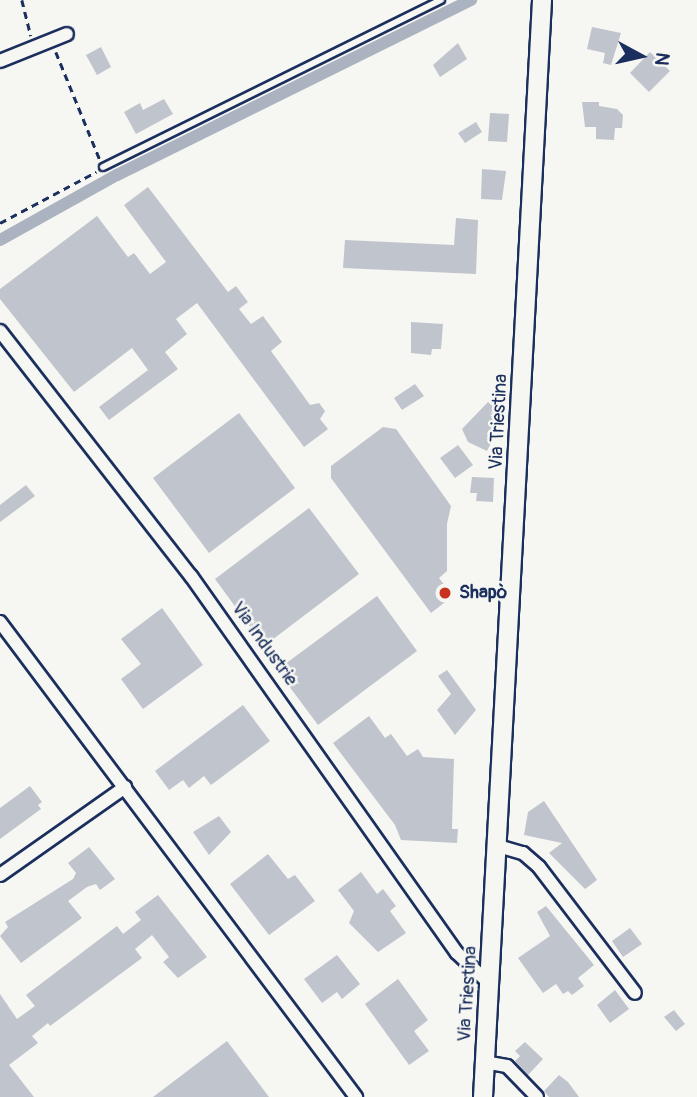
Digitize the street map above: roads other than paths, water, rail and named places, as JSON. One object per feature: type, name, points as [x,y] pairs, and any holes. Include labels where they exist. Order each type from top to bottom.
[{"type":"main road","name":"Via Triestina","points":[[483,1097],[542,0]]},
{"type":"street","points":[[0,61],[67,34]]},
{"type":"street","name":"Via Industrie","points":[[0,331],[191,576],[457,953],[490,984]]},
{"type":"street","points":[[0,622],[356,1097]]},
{"type":"street","points":[[0,875],[125,787]]},
{"type":"street","points":[[498,846],[523,853],[539,867],[635,993]]},
{"type":"street","name":"Via Triestina","points":[[484,1062],[508,1066],[537,1097]]},
{"type":"lane","points":[[103,167],[441,0]]},
{"type":"waterway","points":[[0,240],[117,175],[471,0]]},
{"type":"place","name":"Shapò","points":[[445,593]]}]
